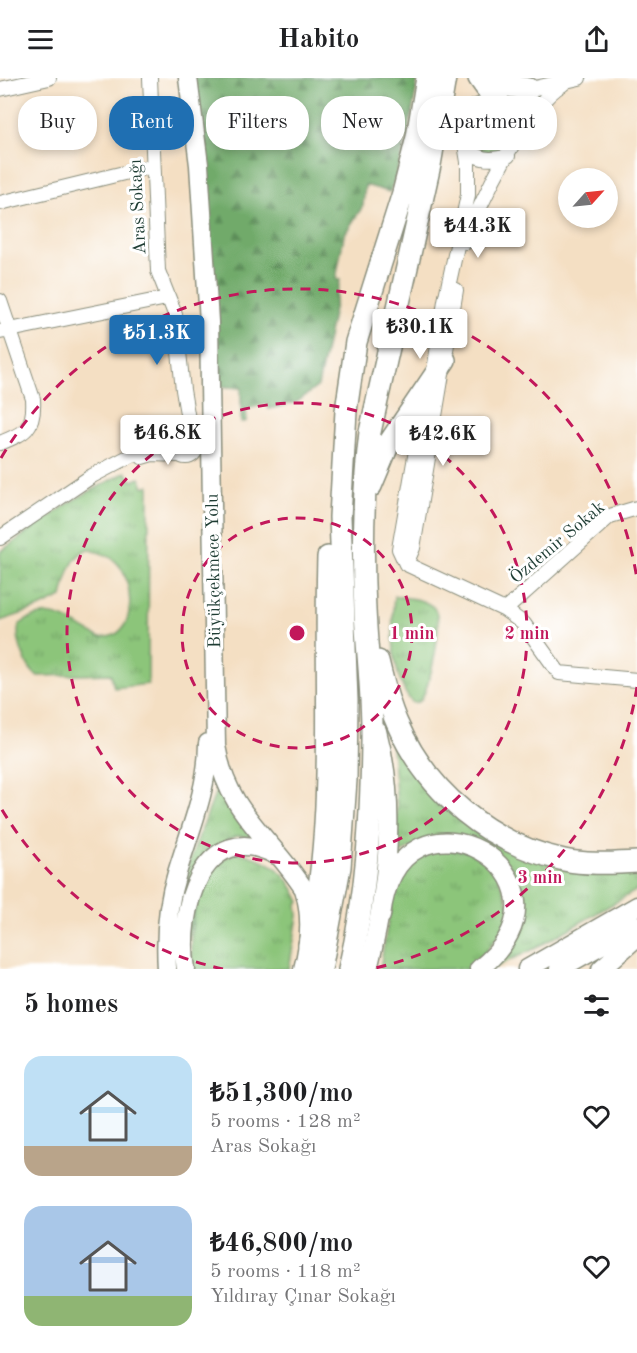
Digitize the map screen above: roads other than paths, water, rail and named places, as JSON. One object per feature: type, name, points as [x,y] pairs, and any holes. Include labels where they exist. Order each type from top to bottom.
[{"type":"highway","points":[[321,969],[340,867],[346,780],[347,701],[340,517],[348,391],[364,310],[410,165],[427,78]]},
{"type":"highway","points":[[349,969],[366,878],[370,711],[365,614],[364,503],[370,432],[430,165],[445,78]]},
{"type":"highway","points":[[479,78],[495,92],[508,86],[529,89]]},
{"type":"highway","points":[[364,503],[389,443],[406,414],[445,360]]},
{"type":"highway","points":[[309,945],[318,905],[327,816],[326,605],[331,468],[342,406],[348,391]]},
{"type":"highway","points":[[365,614],[396,722],[424,770],[455,804],[497,835],[540,853],[579,862],[637,862]]},
{"type":"main road","name":"Büyükçekmece Yolu","points":[[188,78],[200,177],[209,322],[208,389],[212,461],[214,682]]},
{"type":"main road","points":[[214,682],[216,746],[220,767],[229,791],[242,812],[304,889],[308,902],[309,945],[303,969]]},
{"type":"main road","points":[[167,969],[166,925],[171,898],[206,783],[208,724],[214,682]]},
{"type":"main road","points":[[368,969],[381,916],[386,862],[387,803],[381,745],[370,711]]},
{"type":"main road","points":[[381,916],[382,899],[392,873],[415,850],[448,841],[457,841],[478,848],[496,861],[503,870],[515,894],[516,914],[506,942],[479,969]]},
{"type":"main road","points":[[186,969],[184,935],[187,909],[199,878],[207,867],[225,849],[244,844],[280,857]]},
{"type":"main road","points":[[526,969],[637,906]]},
{"type":"main road","points":[[559,969],[637,925]]},
{"type":"main road","points":[[601,969],[637,937]]},
{"type":"street","points":[[0,89],[49,78]]},
{"type":"street","name":"Aras Sokağı","points":[[150,78],[158,271],[175,314],[187,437]]},
{"type":"street","points":[[529,89],[573,80]]},
{"type":"street","points":[[546,96],[552,90],[573,80]]},
{"type":"street","points":[[406,564],[413,548],[445,360],[450,301],[468,195],[465,150]]},
{"type":"street","points":[[468,150],[479,158],[495,159],[508,156]]},
{"type":"street","points":[[512,150],[488,186],[461,258],[418,439],[399,549],[406,564],[505,610],[524,624],[542,653],[559,673],[637,680]]},
{"type":"street","points":[[0,203],[153,166]]},
{"type":"street","points":[[5,331],[168,298]]},
{"type":"street","points":[[0,301],[5,331],[33,399],[34,413],[31,425],[19,435],[0,443]]},
{"type":"street","points":[[0,545],[102,477],[210,426]]},
{"type":"street","points":[[183,456],[195,448],[187,437]]},
{"type":"street","points":[[418,439],[431,449]]},
{"type":"street","points":[[0,538],[92,476],[136,453],[164,449],[183,456],[212,461]]},
{"type":"street","name":"Özdemir Sokak","points":[[505,610],[610,516],[637,508]]}]
